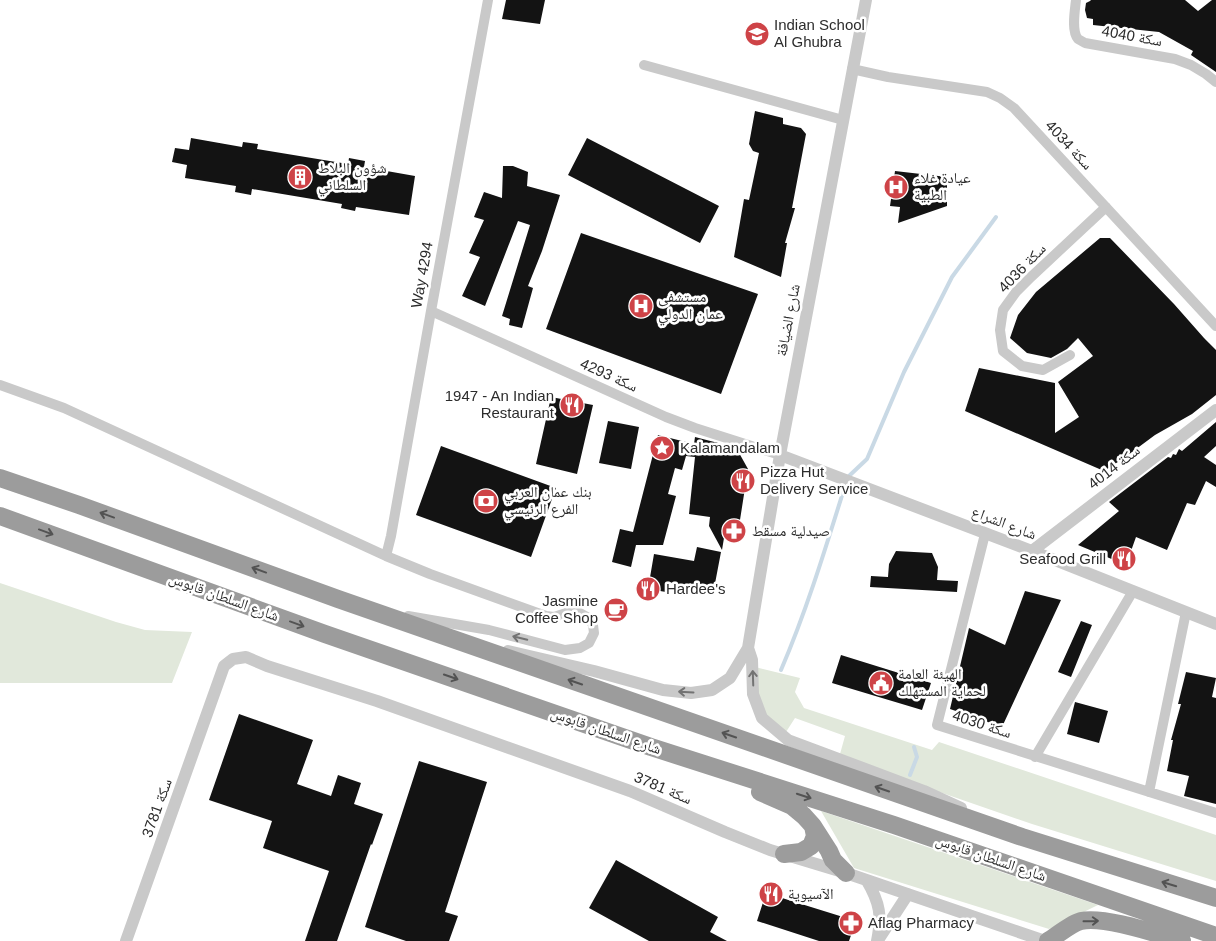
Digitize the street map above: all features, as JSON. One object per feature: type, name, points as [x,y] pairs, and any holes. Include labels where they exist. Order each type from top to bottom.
[{"type":"highway","name":"شارع السلطان قابوس","points":[[0,478],[368,610],[1022,837],[1216,898]]},
{"type":"highway","name":"شارع السلطان قابوس","points":[[0,516],[325,634],[651,747],[894,825],[1216,936]]},
{"type":"highway","points":[[651,747],[792,806],[813,826],[829,850],[833,860],[846,873]]},
{"type":"highway","points":[[784,854],[801,852],[811,846],[814,836],[813,826]]},
{"type":"highway","points":[[1047,941],[1079,921],[1093,920],[1117,923],[1182,941]]},
{"type":"street","name":"Way 4294","points":[[386,556],[392,536],[488,0]]},
{"type":"street","name":"شارع الضيافة","points":[[748,648],[780,454],[866,0]]},
{"type":"street","name":"سكة 4040","points":[[1076,0],[1074,32],[1078,39],[1085,43],[1175,59],[1191,65],[1216,82]]},
{"type":"street","points":[[644,65],[843,120]]},
{"type":"street","name":"سكة 4034","points":[[852,69],[888,78],[987,92],[1000,98],[1014,108],[1216,326]]},
{"type":"street","name":"سكة 4036","points":[[1070,355],[1044,370],[1022,366],[1003,351],[1000,330],[1003,310],[1016,292],[1031,277],[1106,207]]},
{"type":"street","name":"سكة 4293","points":[[431,311],[666,417],[695,428],[780,454]]},
{"type":"street","points":[[0,386],[64,408],[386,556],[430,574],[546,616],[554,617],[569,612],[580,613],[589,618],[593,625],[594,633],[589,643],[580,648],[565,650],[489,630],[368,610]]},
{"type":"street","name":"سكة 4014","points":[[1032,551],[1216,410]]},
{"type":"street","name":"شارع الشراع","points":[[780,454],[1216,624]]},
{"type":"street","name":"سكة 4030","points":[[985,534],[937,725],[1216,813]]},
{"type":"street","points":[[1035,757],[1133,591]]},
{"type":"street","points":[[1149,792],[1186,612]]},
{"type":"street","points":[[440,635],[594,671],[663,690],[691,693],[712,690],[730,678],[748,648]]},
{"type":"street","points":[[748,648],[752,660],[753,694],[762,718],[788,740],[924,791],[1022,837]]},
{"type":"street","name":"سكة 3781","points":[[126,941],[218,686],[236,666],[246,665],[267,666],[377,700],[630,791],[726,832],[784,854],[1047,941]]},
{"type":"street","points":[[867,881],[875,895],[880,911],[880,927],[877,941]]},
{"type":"street","points":[[877,941],[908,894]]},
{"type":"shaded area","points":[[0,583],[145,630],[192,632],[172,683],[0,683]]},
{"type":"shaded area","points":[[755,667],[800,678],[795,692],[804,708],[932,750],[939,742],[1216,835],[1216,881],[1032,824],[925,787],[840,754],[845,736],[795,718],[786,732],[765,716],[757,694]]},
{"type":"shaded area","points":[[821,811],[1098,905],[1049,929],[854,868]]},
{"type":"building","points":[[506,0],[545,0],[540,24],[502,19]]},
{"type":"building","points":[[1091,0],[1185,0],[1198,11],[1212,0],[1216,0],[1216,72],[1191,55],[1193,51],[1159,32],[1093,25],[1093,19],[1087,18],[1085,10],[1086,3]]},
{"type":"building","points":[[755,111],[783,118],[783,124],[801,128],[806,134],[792,208],[795,208],[785,243],[787,243],[781,277],[734,257],[744,199],[749,200],[759,153],[753,151],[749,144]]},
{"type":"building","name":"شؤون البلاط السلطاني","points":[[191,138],[242,147],[243,142],[258,144],[257,149],[348,164],[349,158],[365,161],[364,167],[415,176],[409,215],[356,207],[355,211],[341,208],[342,204],[252,189],[251,195],[235,192],[236,186],[185,178],[187,165],[172,162],[175,148],[189,150]]},
{"type":"building","points":[[587,138],[719,206],[700,243],[568,175]]},
{"type":"building","points":[[503,166],[513,166],[528,172],[527,186],[560,195],[542,251],[528,286],[533,288],[522,328],[509,325],[510,319],[502,316],[530,225],[518,221],[485,306],[462,296],[480,257],[469,253],[484,220],[474,217],[484,192],[502,198]]},
{"type":"building","points":[[895,171],[947,177],[947,206],[898,223],[900,207],[890,206]]},
{"type":"building","points":[[581,233],[758,294],[721,394],[546,329]]},
{"type":"building","points":[[1100,238],[1110,238],[1216,350],[1216,395],[1192,414],[1155,435],[1104,471],[965,411],[979,368],[1055,383],[1055,433],[1079,417],[1058,382],[1093,356],[1078,338],[1067,349],[1051,358],[1027,353],[1010,338],[1018,315],[1036,292]]},
{"type":"building","points":[[551,397],[593,405],[577,474],[536,464]]},
{"type":"building","points":[[608,421],[639,427],[631,469],[599,463]]},
{"type":"building","points":[[1216,422],[1216,446],[1204,457],[1216,465],[1216,487],[1206,481],[1195,505],[1187,503],[1167,550],[1136,537],[1126,565],[1078,545],[1119,511],[1109,502],[1168,457],[1171,458],[1173,454],[1176,455],[1179,449],[1182,451]]},
{"type":"building","points":[[658,435],[694,444],[695,437],[722,444],[738,451],[748,469],[737,539],[724,538],[722,550],[709,526],[710,517],[689,514],[695,457],[686,456],[682,470],[675,468],[668,494],[676,496],[663,545],[636,545],[631,567],[612,562],[620,529],[633,532]]},
{"type":"building","name":"بنك عمان العربي الفرع الرئيسي","points":[[441,446],[556,488],[531,557],[416,515]]},
{"type":"building","points":[[697,547],[721,552],[713,594],[689,590],[690,586],[668,582],[666,592],[648,589],[654,554],[694,561]]},
{"type":"building","points":[[896,551],[932,553],[938,567],[937,580],[958,581],[957,592],[870,587],[871,576],[888,577],[889,564]]},
{"type":"building","points":[[1025,591],[1061,600],[1002,727],[950,709],[969,628],[1005,645]]},
{"type":"building","points":[[1081,621],[1092,625],[1071,677],[1058,672]]},
{"type":"building","name":"الهيئة العامة لحماية المستهلك","points":[[841,655],[931,683],[922,710],[832,683]]},
{"type":"building","points":[[1186,672],[1216,678],[1212,697],[1216,698],[1216,804],[1184,796],[1189,776],[1167,771],[1173,740],[1171,740],[1181,704],[1178,704]]},
{"type":"building","points":[[1075,702],[1108,711],[1099,743],[1067,734]]},
{"type":"building","points":[[239,714],[313,740],[297,784],[331,796],[338,775],[361,783],[354,804],[383,814],[337,941],[305,941],[329,871],[263,848],[272,821],[209,800]]},
{"type":"building","points":[[419,761],[487,782],[445,912],[458,916],[449,941],[406,941],[365,927]]},
{"type":"building","points":[[616,860],[718,917],[710,932],[727,941],[649,941],[589,908]]},
{"type":"building","points":[[766,893],[856,921],[849,941],[819,941],[757,921]]},
{"type":"waterway","points":[[849,476],[867,459],[904,372],[952,277],[996,217]]},
{"type":"waterway","points":[[781,670],[807,603],[844,489]]},
{"type":"waterway","points":[[910,775],[917,757],[914,747]]},
{"type":"place","name":"Indian School Al Ghubra","points":[[757,34]]},
{"type":"place","name":"شؤون البلاط السلطاني","points":[[300,177]]},
{"type":"place","name":"عيادة غلاء الطبية","points":[[896,187]]},
{"type":"place","name":"مستشفى عمان الدولي","points":[[641,306]]},
{"type":"place","name":"1947 - An Indian Restaurant","points":[[572,405]]},
{"type":"place","name":"Kalamandalam","points":[[662,448]]},
{"type":"place","name":"Pizza Hut Delivery Service","points":[[743,481]]},
{"type":"place","name":"بنك عمان العربي الفرع الرئيسي","points":[[486,501]]},
{"type":"place","name":"صيدلية مسقط","points":[[734,531]]},
{"type":"place","name":"Seafood Grill","points":[[1124,559]]},
{"type":"place","name":"Hardee's","points":[[648,589]]},
{"type":"place","name":"Jasmine Coffee Shop","points":[[616,610]]},
{"type":"place","name":"الهيئة العامة لحماية المستهلك","points":[[881,683]]},
{"type":"place","name":"الآسيوية","points":[[771,894]]},
{"type":"place","name":"Aflag Pharmacy","points":[[851,923]]}]
